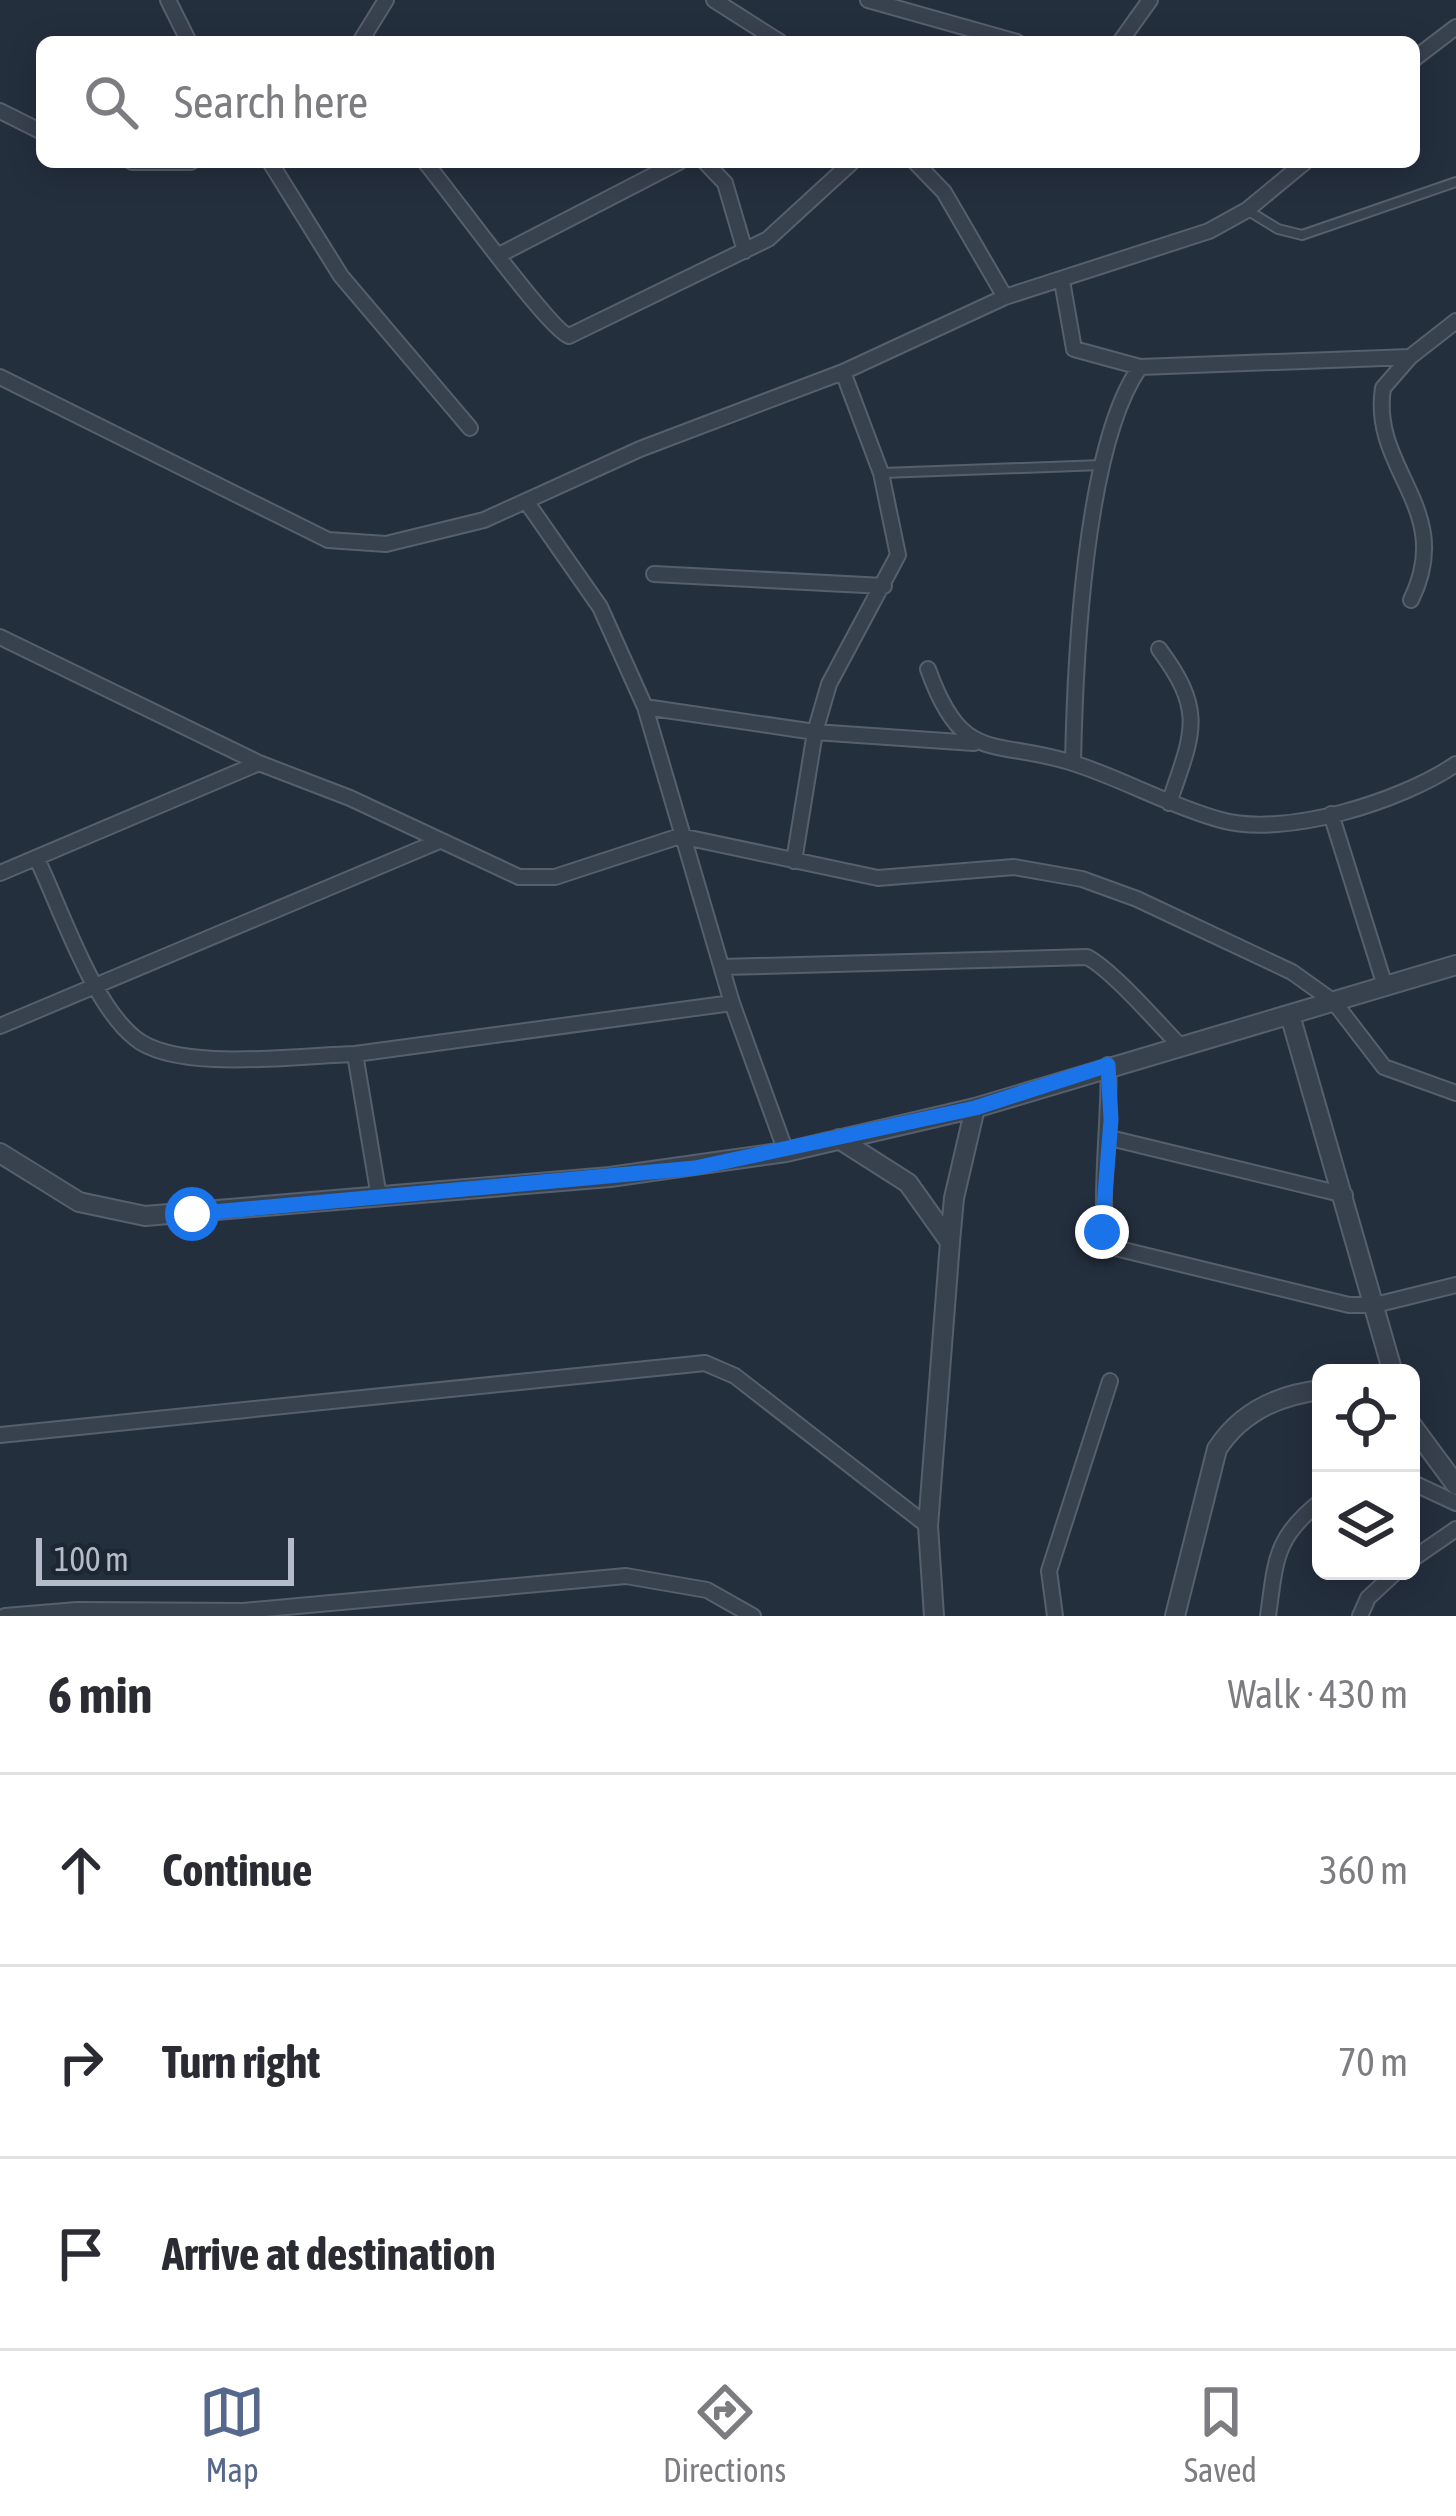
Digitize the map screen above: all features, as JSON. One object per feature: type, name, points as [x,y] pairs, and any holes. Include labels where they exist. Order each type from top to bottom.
[{"type":"street","points":[[168,0],[186,36]]},
{"type":"street","points":[[364,36],[386,0]]},
{"type":"street","points":[[714,0],[771,36]]},
{"type":"street","points":[[868,0],[996,36]]},
{"type":"street","points":[[1124,36],[1150,0]]},
{"type":"street","points":[[1420,54],[1456,27]]},
{"type":"street","points":[[0,111],[36,129]]},
{"type":"street","points":[[274,168],[340,276],[470,428]]},
{"type":"street","points":[[435,168],[546,320],[569,335],[783,229],[846,168]]},
{"type":"street","points":[[501,254],[667,168]]},
{"type":"street","points":[[711,168],[725,183],[745,251]]},
{"type":"street","points":[[921,168],[944,192],[1005,297]]},
{"type":"street","points":[[0,377],[345,545],[386,544],[446,532],[526,501],[640,449],[843,372],[1005,297],[1209,231],[1246,210],[1298,168]]},
{"type":"street","points":[[1062,281],[1074,349],[1140,367],[1410,357]]},
{"type":"street","points":[[1431,499],[1383,414],[1383,388],[1410,357],[1456,321]]},
{"type":"street","points":[[1073,763],[1078,635],[1104,465],[1118,403],[1140,367]]},
{"type":"street","points":[[794,861],[814,732],[844,652],[894,569],[898,539],[881,473],[843,372]]},
{"type":"street","points":[[526,501],[600,607],[645,707],[732,1004],[786,1152]]},
{"type":"street","points":[[1411,600],[1442,569]]},
{"type":"street","points":[[654,574],[884,586]]},
{"type":"street","points":[[0,637],[259,763],[350,798],[437,842],[536,879],[680,836],[878,878],[1014,867],[1082,879],[1256,953],[1334,1002],[1384,1067],[1456,1093]]},
{"type":"street","points":[[1159,650],[1184,682],[1194,712],[1193,733],[1169,802]]},
{"type":"street","points":[[928,669],[943,707],[974,743]]},
{"type":"street","points":[[645,707],[814,732],[974,743],[1073,763],[1169,802],[1253,826],[1330,814],[1416,786],[1456,764]]},
{"type":"street","points":[[0,873],[259,763]]},
{"type":"street","points":[[1330,814],[1385,986]]},
{"type":"street","points":[[0,1026],[437,842]]},
{"type":"street","points":[[37,859],[98,986],[136,1040],[158,1051],[211,1057],[356,1054],[732,1004]]},
{"type":"street","points":[[723,967],[1088,957],[1108,970],[1180,1046]]},
{"type":"street","points":[[0,1153],[79,1202],[127,1214],[631,1175],[786,1152],[975,1108],[1456,965]]},
{"type":"street","points":[[1290,1015],[1391,1364]]},
{"type":"street","points":[[356,1054],[379,1197]]},
{"type":"street","points":[[1108,1065],[1110,1138],[1102,1222],[1111,1247],[1248,1284],[1375,1305],[1456,1285]]},
{"type":"street","points":[[934,1616],[928,1526],[950,1242],[954,1198],[975,1108]]},
{"type":"street","points":[[1110,1138],[1345,1195]]},
{"type":"street","points":[[839,1139],[908,1183],[950,1242]]},
{"type":"street","points":[[0,1435],[705,1363],[735,1376],[928,1526]]},
{"type":"street","points":[[1054,1616],[1049,1571],[1109,1382]]},
{"type":"street","points":[[1175,1616],[1217,1449],[1231,1428],[1266,1405],[1312,1392]]},
{"type":"street","points":[[1420,1436],[1456,1485]]},
{"type":"street","points":[[1420,1486],[1456,1503]]},
{"type":"street","points":[[1268,1616],[1280,1544],[1296,1521],[1312,1509]]},
{"type":"street","points":[[1420,1554],[1456,1529]]},
{"type":"street","points":[[5,1616],[77,1610],[244,1614],[626,1576],[707,1590],[753,1616]]},
{"type":"street","points":[[1360,1616],[1368,1598],[1387,1580]]},
{"type":"lane","points":[[1246,210],[1278,230],[1302,235],[1456,182]]},
{"type":"lane","points":[[881,473],[1104,465]]},
{"type":"route","points":[[192,1214],[695,1168],[975,1108],[1108,1065],[1111,1120],[1102,1232]]}]
